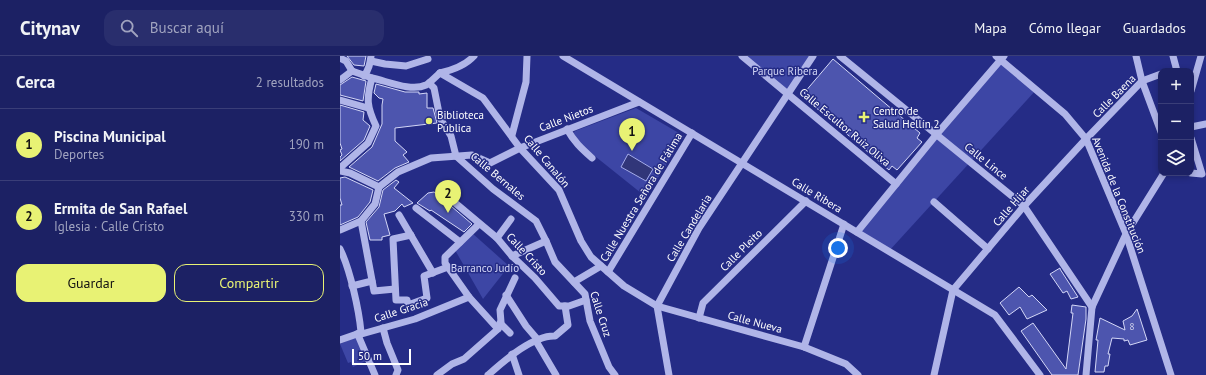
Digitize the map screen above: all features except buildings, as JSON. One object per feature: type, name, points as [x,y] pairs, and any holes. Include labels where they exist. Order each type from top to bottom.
[{"type":"street","points":[[340,58],[346,61],[352,71],[364,76],[405,87],[426,85],[440,73],[452,70],[469,61],[474,56]]},
{"type":"street","points":[[512,135],[526,82],[527,56]]},
{"type":"street","name":"Calle Ribera","points":[[563,56],[995,315],[1040,375]]},
{"type":"street","name":"Calle Escultor Ruiz Oliva","points":[[742,56],[896,184]]},
{"type":"street","name":"Calle Candelaria","points":[[657,306],[699,228],[813,56]]},
{"type":"street","name":"Calle Lince","points":[[840,56],[1024,206],[1092,307]]},
{"type":"street","points":[[1136,56],[1142,81],[1158,124]]},
{"type":"street","points":[[1194,80],[1201,56]]},
{"type":"street","points":[[857,232],[1000,57]]},
{"type":"street","name":"Avenida de la Constitución","points":[[1000,57],[1065,114],[1086,139],[1126,234],[1171,375]]},
{"type":"street","points":[[1175,57],[1177,68]]},
{"type":"street","points":[[364,76],[371,59],[385,64],[406,66],[428,59]]},
{"type":"street","points":[[340,80],[352,71]]},
{"type":"street","name":"Calle Canalón","points":[[440,73],[483,98],[512,135],[520,148],[559,190],[581,241],[591,257],[624,286],[657,306]]},
{"type":"street","name":"Calle Baena","points":[[1086,139],[1142,81],[1158,75]]},
{"type":"street","points":[[340,168],[368,143],[376,126],[368,108],[368,92],[372,78]]},
{"type":"street","points":[[429,83],[434,88],[440,118],[451,136],[456,156]]},
{"type":"street","points":[[340,100],[368,108]]},
{"type":"street","name":"Calle Nietos","points":[[456,156],[472,155],[490,163],[520,148],[639,102]]},
{"type":"street","points":[[1194,126],[1206,124]]},
{"type":"street","points":[[567,129],[572,139],[592,158]]},
{"type":"street","name":"Calle Nuestra Señora de Fátima","points":[[608,272],[692,133]]},
{"type":"street","name":"Calle Híjar","points":[[953,290],[1024,206],[1086,139]]},
{"type":"street","points":[[1192,140],[1205,175],[1194,173]]},
{"type":"street","name":"Calle Bernales","points":[[379,187],[398,172],[431,158],[456,156],[493,189],[536,222],[555,262],[574,282]]},
{"type":"street","points":[[340,171],[350,173],[379,187],[375,204],[361,221],[340,230]]},
{"type":"street","points":[[1086,375],[1092,307],[1126,234],[1162,176]]},
{"type":"street","name":"Calle Pleito","points":[[699,318],[703,303],[806,201]]},
{"type":"street","name":"Calle Cristo","points":[[454,202],[497,238],[559,306],[565,306]]},
{"type":"street","points":[[934,202],[988,249]]},
{"type":"street","points":[[416,208],[460,242]]},
{"type":"street","points":[[399,215],[433,273]]},
{"type":"street","points":[[497,238],[511,219]]},
{"type":"street","points":[[361,221],[374,291],[395,289]]},
{"type":"street","points":[[479,224],[445,256],[445,263],[469,297],[499,326],[510,333]]},
{"type":"street","points":[[804,347],[844,224]]},
{"type":"street","points":[[411,235],[393,239],[396,300],[407,300],[408,305],[427,298],[424,276],[448,267]]},
{"type":"street","points":[[512,256],[546,241]]},
{"type":"street","points":[[341,253],[352,286],[361,332],[357,334],[375,375]]},
{"type":"street","points":[[574,282],[601,266]]},
{"type":"street","points":[[436,375],[452,364],[464,359],[499,326],[500,310],[515,278]]},
{"type":"street","points":[[352,286],[372,281]]},
{"type":"street","name":"Calle Cruz","points":[[574,282],[585,294],[590,321],[609,367],[615,375]]},
{"type":"street","points":[[934,375],[953,290]]},
{"type":"street","points":[[506,295],[537,340],[556,375]]},
{"type":"street","name":"Calle Gracia","points":[[340,340],[420,317],[469,297]]},
{"type":"street","points":[[488,375],[512,354],[537,340],[547,336],[555,336],[568,325],[565,306],[586,300]]},
{"type":"street","points":[[657,306],[669,375]]},
{"type":"street","name":"Calle Nueva","points":[[657,306],[804,347],[846,364],[858,375]]},
{"type":"street","points":[[383,328],[386,343],[398,370],[396,375]]},
{"type":"street","points":[[512,354],[519,375]]},
{"type":"green space","name":"Parque Ribera","points":[[742,56],[813,56],[788,94]]},
{"type":"green space","points":[[1001,60],[1036,90],[889,251],[857,232]]},
{"type":"green space","points":[[636,108],[684,136],[646,197],[581,145],[573,134],[575,131]]},
{"type":"green space","name":"Barranco Judío","points":[[472,233],[509,266],[483,299],[455,250]]},
{"type":"green space","points":[[358,336],[368,360],[353,367],[351,362],[348,363],[340,344]]},
{"type":"shaded area","points":[[628,154],[653,169],[646,181],[621,167]]},
{"type":"place","name":"Centro de Salud Hellín 2","points":[[864,117]]},
{"type":"place","name":"Biblioteca Pública","points":[[429,121]]},
{"type":"place","name":"Piscina Municipal","points":[[632,151]]},
{"type":"place","name":"Ermita de San Rafael","points":[[448,213]]}]
